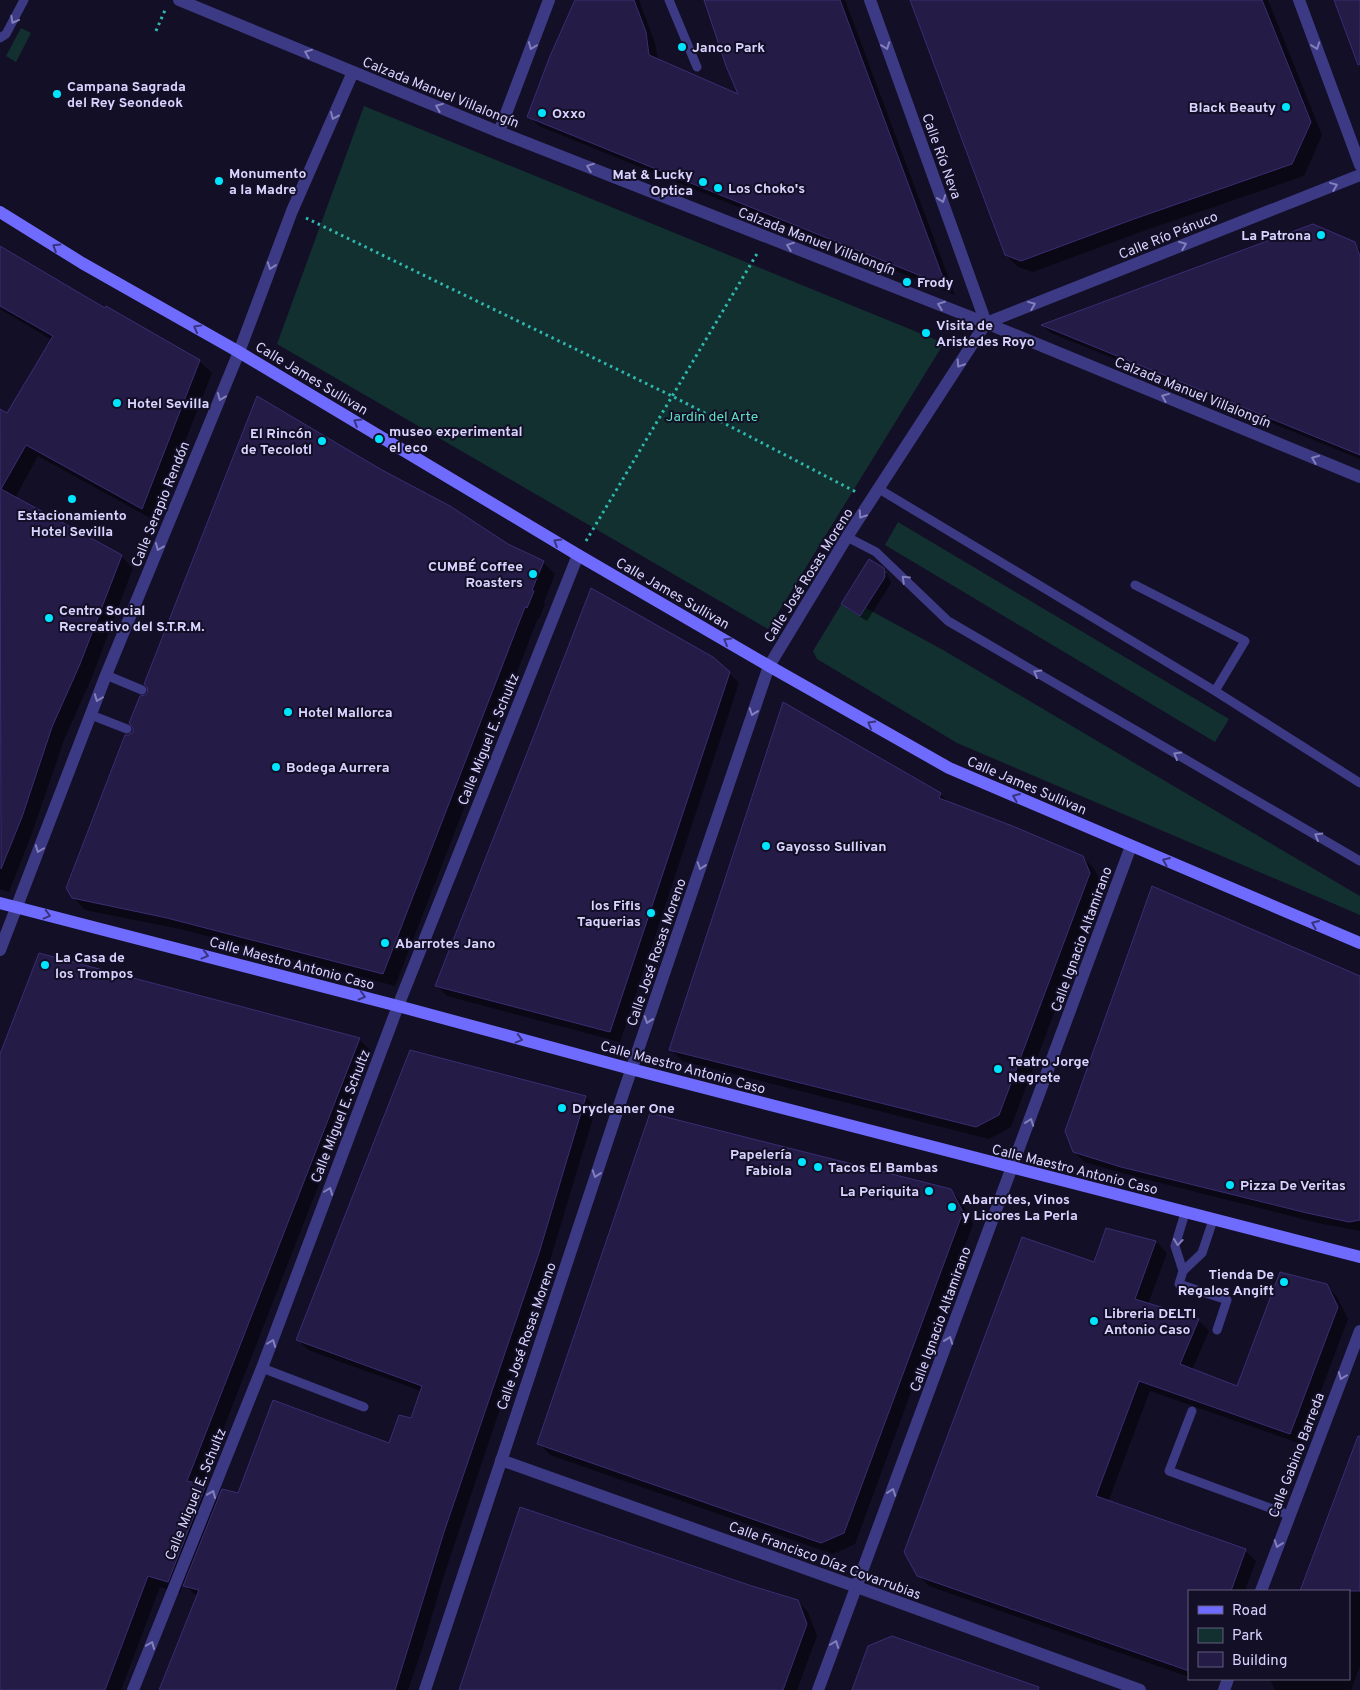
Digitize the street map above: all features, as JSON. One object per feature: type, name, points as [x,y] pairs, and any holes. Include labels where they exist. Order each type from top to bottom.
[{"type":"main road","name":"Calle James Sullivan","points":[[0,212],[82,263],[240,352],[578,555],[949,768],[1360,943]]},
{"type":"main road","name":"Calle Maestro Antonio Caso","points":[[0,903],[1012,1168],[1360,1257]]},
{"type":"street","points":[[499,132],[549,0]]},
{"type":"street","name":"Calle Río Neva","points":[[870,0],[986,323]]},
{"type":"street","points":[[1300,0],[1360,165]]},
{"type":"street","name":"Calzada Manuel Villalongín","points":[[185,1],[499,132],[986,323],[1360,477]]},
{"type":"street","name":"Calle Serapio Rendón","points":[[0,950],[106,675],[240,352],[292,211],[353,72]]},
{"type":"street","name":"Calle Río Pánuco","points":[[986,323],[1360,175]]},
{"type":"street","name":"Calle José Rosas Moreno","points":[[425,1690],[500,1460],[769,666],[847,538],[986,323]]},
{"type":"street","name":"Calle Miguel E. Schultz","points":[[133,1690],[262,1368],[398,1006],[578,555]]},
{"type":"street","name":"Calle Ignacio Altamirano","points":[[818,1690],[1131,846]]},
{"type":"street","name":"Calle Gabino Barreda","points":[[1261,1590],[1360,1331]]},
{"type":"street","name":"Calle Francisco Díaz Covarrubias","points":[[500,1460],[1140,1690]]},
{"type":"lane","points":[[0,38],[6,34],[24,0]]},
{"type":"lane","points":[[669,0],[697,67]]},
{"type":"lane","points":[[879,489],[1215,691],[1360,783]]},
{"type":"lane","points":[[847,538],[876,552],[948,621],[1360,861]]},
{"type":"lane","points":[[1135,585],[1245,641],[1215,691]]},
{"type":"lane","points":[[106,675],[142,690]]},
{"type":"lane","points":[[91,715],[127,729]]},
{"type":"lane","points":[[1183,1271],[1175,1246],[1185,1212]]},
{"type":"lane","points":[[1212,1220],[1202,1253],[1183,1271],[1179,1284],[1227,1300],[1217,1330]]},
{"type":"lane","points":[[262,1368],[364,1408]]},
{"type":"lane","points":[[1192,1411],[1168,1471],[1289,1515]]},
{"type":"path","points":[[156,31],[166,8]]},
{"type":"path","points":[[292,211],[672,396],[872,500]]},
{"type":"path","points":[[578,555],[767,237]]},
{"type":"green space","points":[[21,28],[31,33],[16,62],[6,56]]},
{"type":"green space","name":"Jardin del Arte","points":[[364,106],[944,343],[768,629],[277,344]]},
{"type":"green space","points":[[898,522],[1229,719],[1215,742],[885,545]]},
{"type":"green space","points":[[868,560],[887,572],[866,608],[943,650],[1360,896],[1360,915],[957,743],[817,659],[813,651]]},
{"type":"building","points":[[575,0],[634,0],[646,32],[649,55],[738,94],[726,66],[704,0],[840,0],[946,286],[527,117],[550,56]]},
{"type":"building","points":[[910,0],[1262,0],[1311,122],[1292,164],[1021,261],[1005,255]]},
{"type":"building","points":[[1334,0],[1360,0],[1360,64],[1358,65]]},
{"type":"building","points":[[1313,224],[1355,242],[1360,256],[1360,455],[1041,325]]},
{"type":"building","points":[[0,246],[105,308],[106,306],[200,360],[142,509],[26,445],[1,489],[122,555],[80,664],[52,727],[22,817],[1,869],[0,409],[7,413],[53,336],[0,306]]},
{"type":"building","points":[[257,396],[382,470],[450,506],[508,544],[544,561],[532,590],[534,591],[527,608],[525,607],[383,974],[167,918],[72,898],[66,888],[125,735],[133,732],[133,728],[129,723],[140,696],[148,692],[144,684]]},
{"type":"building","points":[[869,559],[884,568],[885,577],[860,616],[841,604]]},
{"type":"building","points":[[591,588],[713,657],[730,672],[610,1032],[435,986]]},
{"type":"building","points":[[783,702],[941,793],[939,798],[1083,856],[1090,873],[999,1115],[976,1127],[669,1050]]},
{"type":"building","points":[[1152,886],[1360,976],[1360,1220],[1349,1222],[1307,1213],[1121,1167],[1073,1152],[1065,1131]]},
{"type":"building","points":[[39,953],[360,1038],[187,1481],[206,1485],[168,1582],[148,1576],[105,1690],[0,1690],[0,1054]]},
{"type":"building","points":[[410,1050],[586,1096],[539,1253],[444,1532],[395,1690],[159,1690],[199,1590],[183,1586],[222,1489],[238,1493],[273,1400],[389,1443],[399,1415],[411,1418],[422,1386],[296,1340]]},
{"type":"building","points":[[650,1113],[951,1189],[963,1212],[844,1533],[821,1543],[537,1444]]},
{"type":"building","points":[[1106,1228],[1156,1241],[1135,1299],[1199,1319],[1180,1364],[1237,1386],[1280,1272],[1327,1284],[1338,1307],[1290,1434],[1139,1381],[1096,1496],[1246,1549],[1231,1590],[1188,1590],[1188,1671],[917,1576],[904,1552],[1022,1237],[1094,1262]]},
{"type":"building","points":[[1358,1436],[1360,1436],[1360,1591],[1300,1590]]},
{"type":"building","points":[[520,1507],[798,1600],[807,1624],[783,1690],[459,1690]]},
{"type":"building","points":[[892,1636],[1039,1687],[1038,1690],[852,1690],[868,1646]]},
{"type":"place","name":"Janco Park","points":[[682,47]]},
{"type":"place","name":"Campana Sagrada del Rey Seondeok","points":[[57,94]]},
{"type":"place","name":"Black Beauty","points":[[1286,107]]},
{"type":"place","name":"Oxxo","points":[[542,113]]},
{"type":"place","name":"Monumento a la Madre","points":[[219,181]]},
{"type":"place","name":"Mat & Lucky Optica","points":[[703,182]]},
{"type":"place","name":"Los Choko's","points":[[718,188]]},
{"type":"place","name":"La Patrona","points":[[1321,235]]},
{"type":"place","name":"Frody","points":[[907,282]]},
{"type":"place","name":"Visita de Aristedes Royo","points":[[926,333]]},
{"type":"place","name":"Hotel Sevilla","points":[[117,403]]},
{"type":"place","name":"museo experimental el eco","points":[[379,439]]},
{"type":"place","name":"El Rincón de Tecolotl","points":[[322,441]]},
{"type":"place","name":"Estacionamiento Hotel Sevilla","points":[[72,499]]},
{"type":"place","name":"CUMBÉ Coffee Roasters","points":[[533,574]]},
{"type":"place","name":"Centro Social Recreativo del S.T.R.M.","points":[[49,618]]},
{"type":"place","name":"Hotel Mallorca","points":[[288,712]]},
{"type":"place","name":"Bodega Aurrera","points":[[276,767]]},
{"type":"place","name":"Gayosso Sullivan","points":[[766,846]]},
{"type":"place","name":"los Fifis Taquerias","points":[[651,913]]},
{"type":"place","name":"Abarrotes Jano","points":[[385,943]]},
{"type":"place","name":"La Casa de los Trompos","points":[[45,965]]},
{"type":"place","name":"Teatro Jorge Negrete","points":[[998,1069]]},
{"type":"place","name":"Drycleaner One","points":[[562,1108]]},
{"type":"place","name":"Papelería Fabiola","points":[[802,1162]]},
{"type":"place","name":"Tacos El Bambas","points":[[818,1167]]},
{"type":"place","name":"Pizza De Veritas","points":[[1230,1185]]},
{"type":"place","name":"La Periquita","points":[[929,1191]]},
{"type":"place","name":"Abarrotes, Vinos y Licores La Perla","points":[[952,1207]]},
{"type":"place","name":"Tienda De Regalos Angift","points":[[1284,1282]]},
{"type":"place","name":"Libreria DELTI Antonio Caso","points":[[1094,1321]]}]
